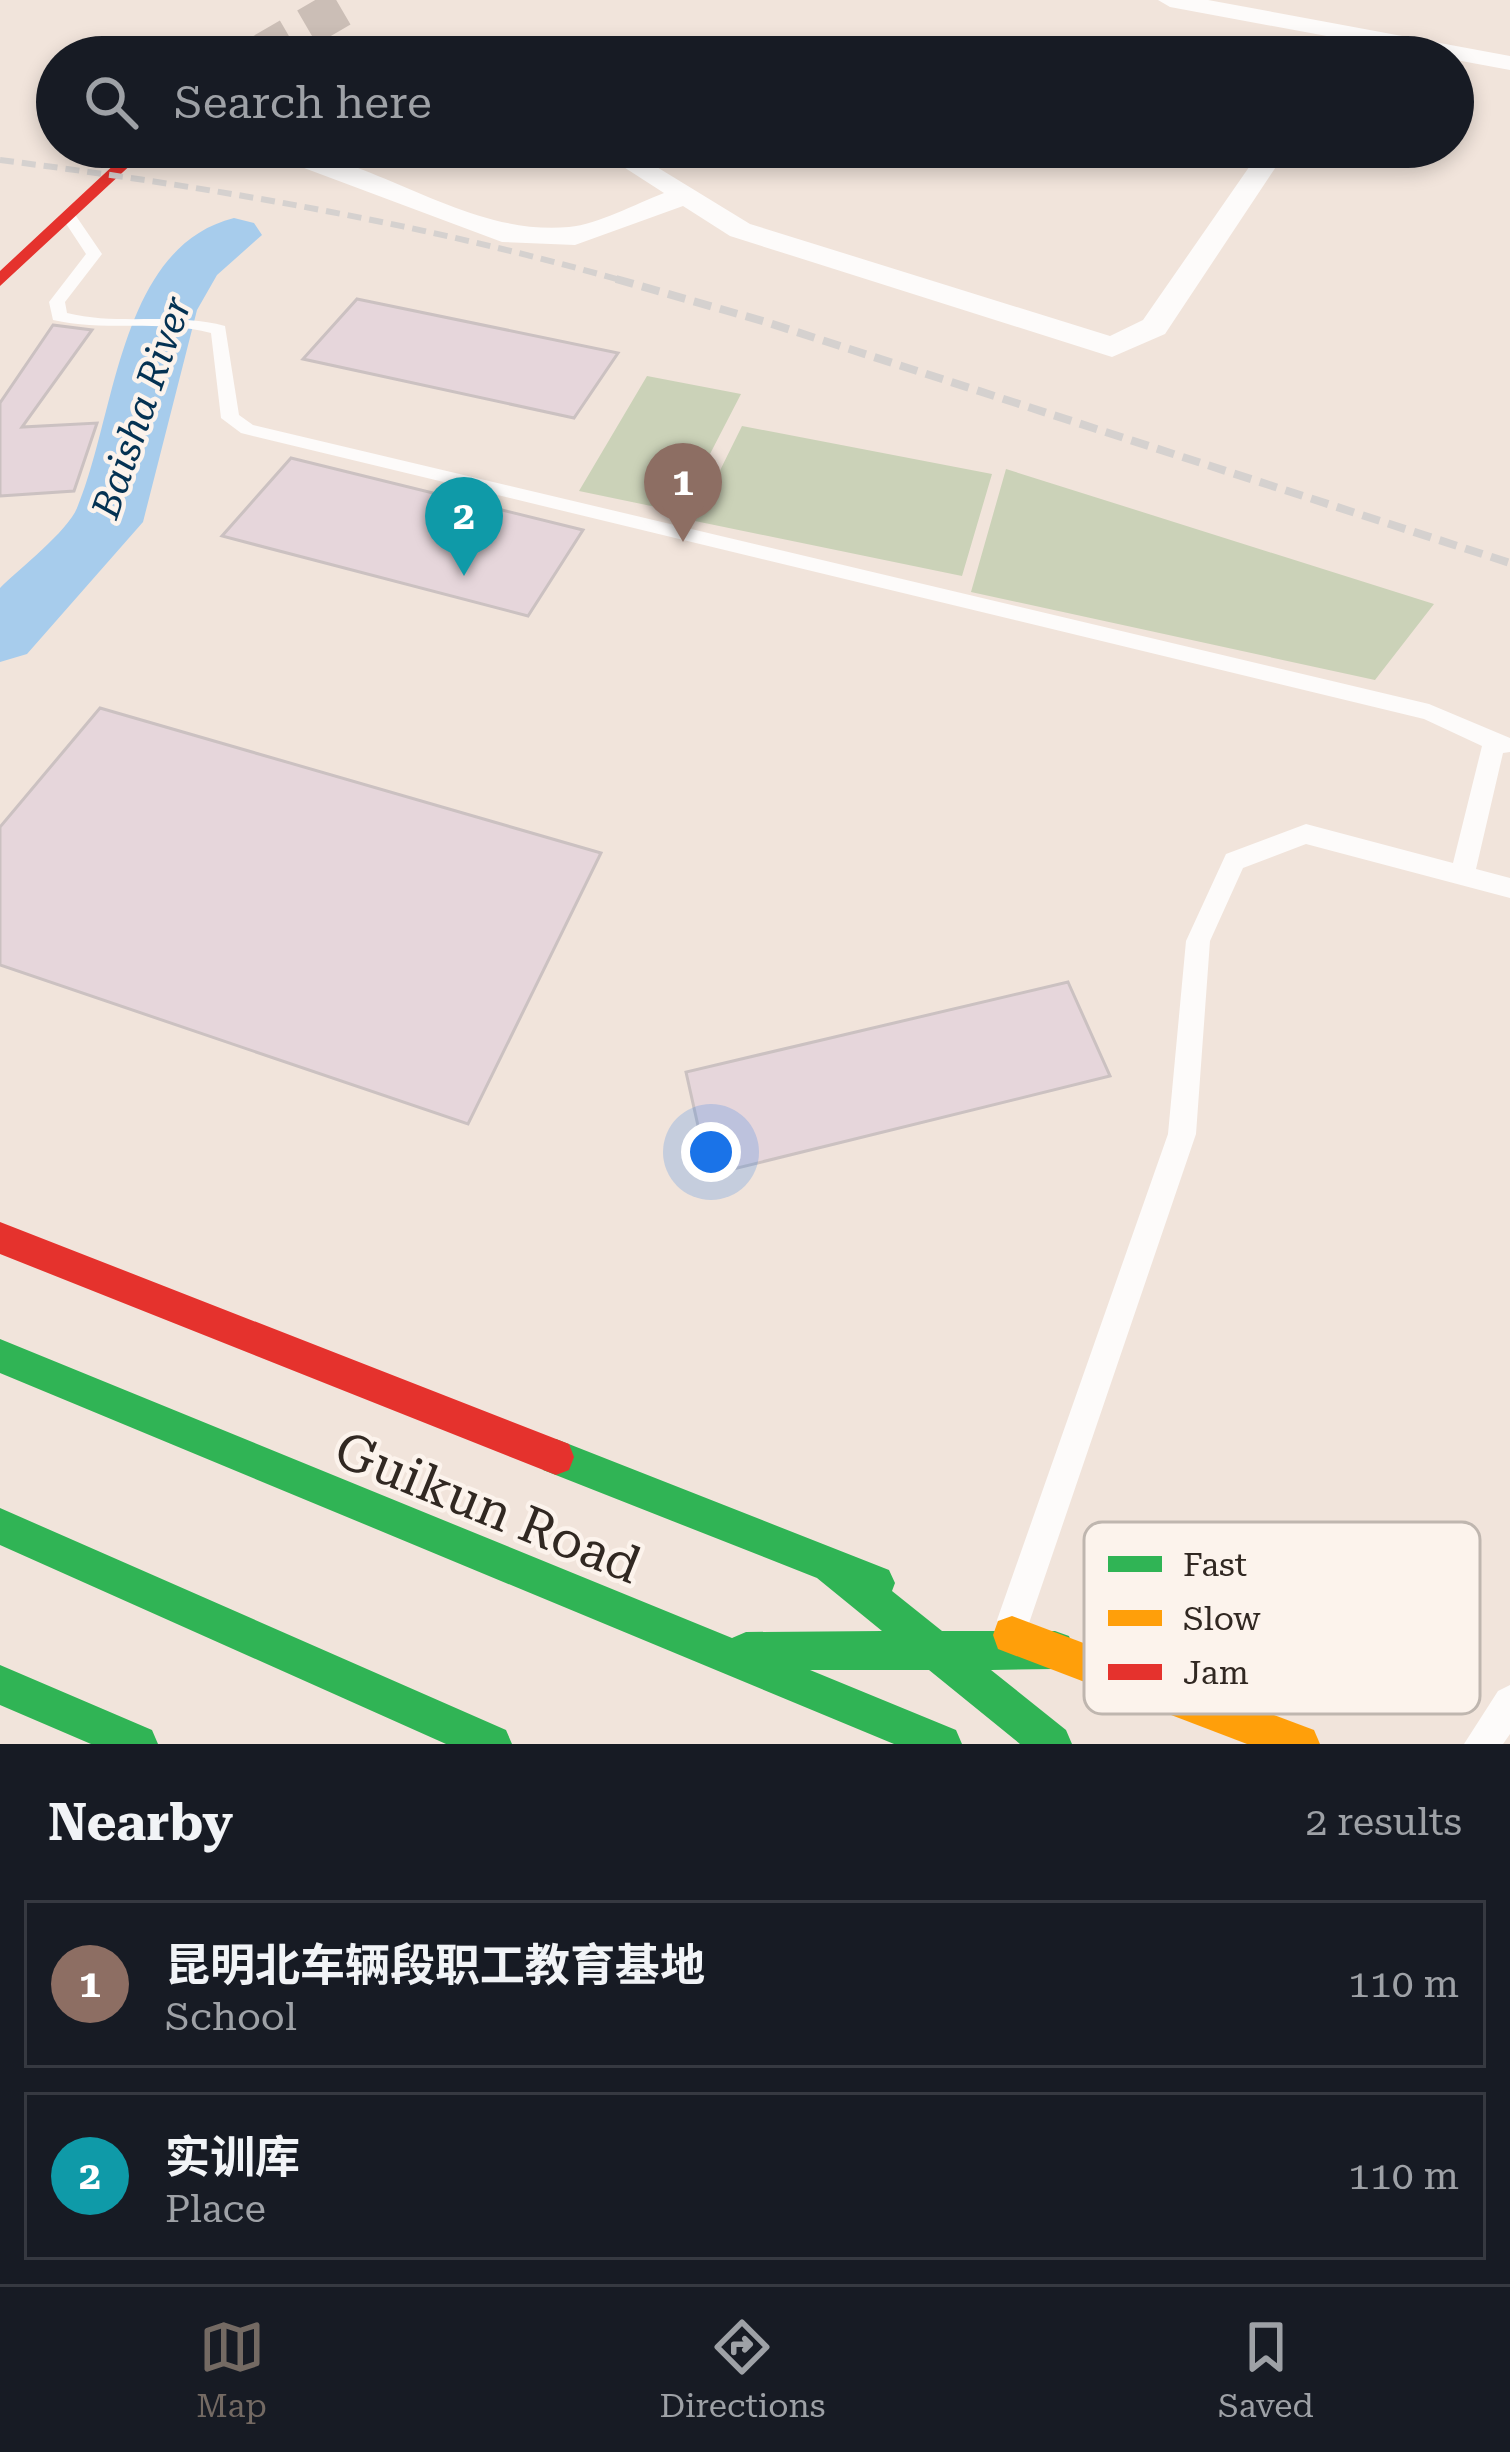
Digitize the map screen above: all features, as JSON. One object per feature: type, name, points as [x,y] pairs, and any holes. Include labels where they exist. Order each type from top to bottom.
[{"type":"main road","points":[[0,280],[119,168]]},
{"type":"main road","points":[[0,1238],[920,1599]]},
{"type":"main road","name":"Guikun Road","points":[[0,1355],[942,1744]]},
{"type":"main road","points":[[0,1526],[493,1744]]},
{"type":"main road","points":[[830,1565],[1052,1744]]},
{"type":"main road","points":[[998,1629],[1084,1661]]},
{"type":"main road","points":[[712,1652],[1054,1650]]},
{"type":"main road","points":[[0,1685],[137,1744]]},
{"type":"main road","points":[[1221,1714],[1300,1744]]},
{"type":"street","points":[[1170,0],[1305,36]]},
{"type":"street","points":[[1474,59],[1510,63]]},
{"type":"street","points":[[329,168],[502,233],[575,236],[683,196]]},
{"type":"street","points":[[642,168],[740,230],[1112,347],[1154,327],[1262,168]]},
{"type":"lane","points":[[68,216],[94,254],[57,302],[59,316],[140,324],[196,321],[219,330],[230,418],[247,429],[1429,712],[1502,744],[1462,875]]},
{"type":"lane","points":[[998,1629],[1182,1134],[1198,941],[1234,861],[1306,834],[1510,888]]},
{"type":"lane","points":[[1482,1744],[1510,1702]]},
{"type":"green space","points":[[647,376],[741,394],[680,512],[579,491]]},
{"type":"green space","points":[[742,426],[992,474],[962,576],[695,521]]},
{"type":"green space","points":[[1006,469],[1434,604],[1375,680],[971,592]]},
{"type":"building","points":[[357,299],[618,353],[574,418],[303,359]]},
{"type":"building","points":[[53,325],[92,330],[22,427],[97,423],[74,491],[0,496],[0,403]]},
{"type":"building","points":[[291,458],[583,530],[528,616],[222,536]]},
{"type":"building","points":[[100,708],[601,853],[468,1124],[0,965],[0,827]]},
{"type":"building","points":[[1068,982],[1110,1076],[709,1175],[686,1072]]},
{"type":"waterway","name":"Baisha River","points":[[0,634],[108,522],[167,310],[194,265],[234,235]]},
{"type":"tunnel","points":[[292,36],[354,0]]},
{"type":"railway","points":[[0,160],[36,165]]},
{"type":"railway","points":[[57,168],[316,209],[616,279]]},
{"type":"railway","points":[[616,279],[627,282]]},
{"type":"railway","points":[[616,279],[766,322],[1510,563]]},
{"type":"traffic: fast","points":[[0,1356],[942,1744]]},
{"type":"traffic: fast","points":[[556,1457],[876,1583]]},
{"type":"traffic: fast","points":[[0,1526],[492,1744]]},
{"type":"traffic: fast","points":[[830,1565],[1052,1744]]},
{"type":"traffic: fast","points":[[746,1651],[1055,1650]]},
{"type":"traffic: fast","points":[[0,1685],[138,1744]]},
{"type":"traffic: slow","points":[[1012,1635],[1084,1662]]},
{"type":"traffic: slow","points":[[1221,1714],[1300,1744]]},
{"type":"traffic: jam","points":[[0,281],[120,168]]},
{"type":"traffic: jam","points":[[0,1238],[556,1457]]},
{"type":"place","name":"昆明北车辆段职工教育基地","points":[[683,542]]},
{"type":"place","name":"实训库","points":[[464,576]]}]
